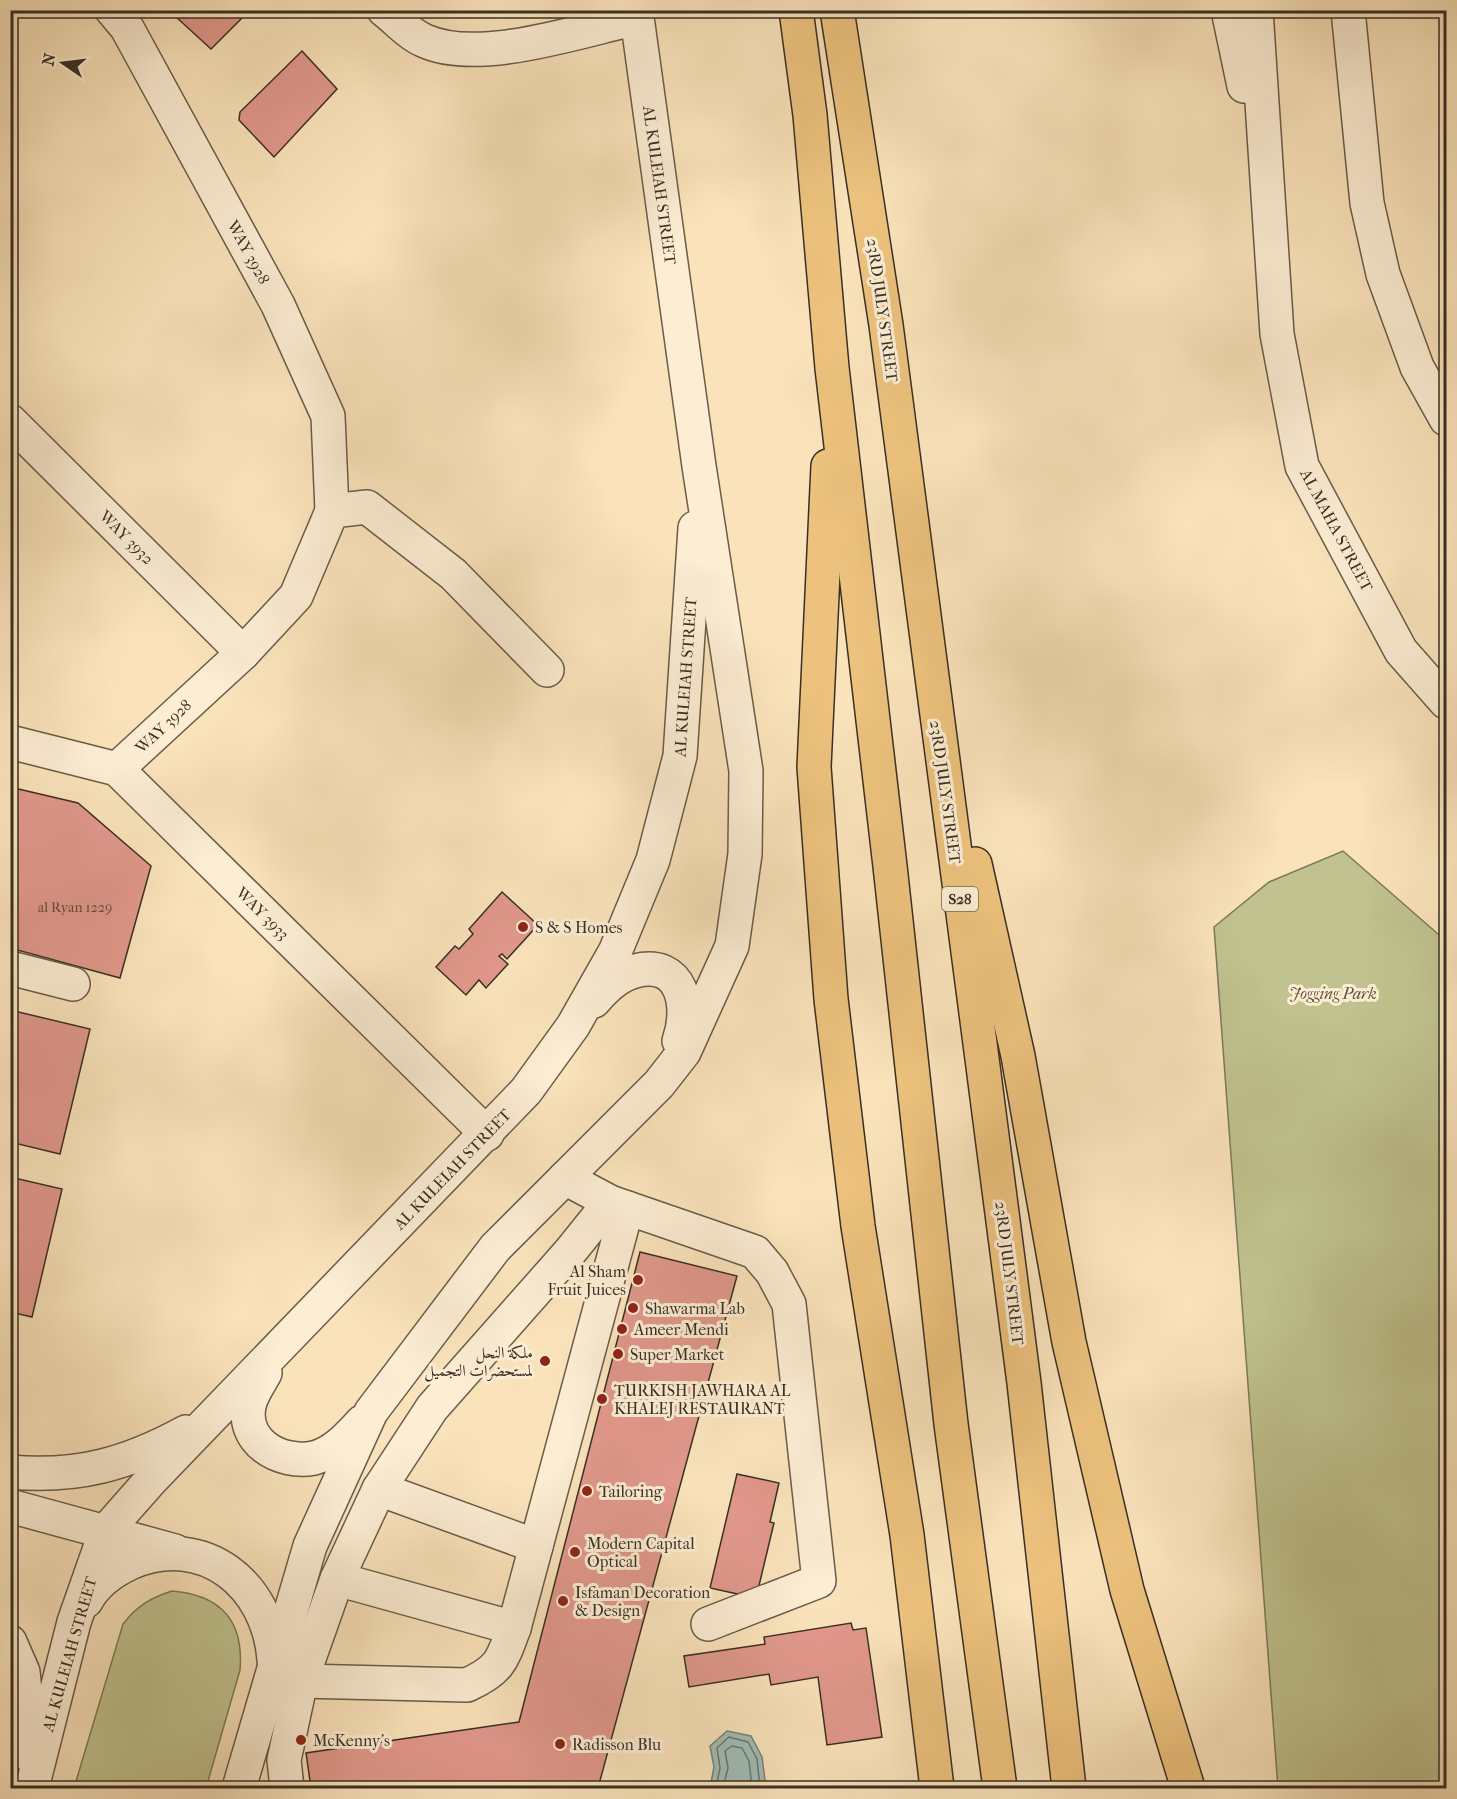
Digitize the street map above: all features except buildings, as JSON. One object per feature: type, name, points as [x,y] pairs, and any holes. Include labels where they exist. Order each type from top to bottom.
[{"type":"main road","points":[[796,10],[810,115],[832,368],[892,878],[951,1424],[1000,1788]]},
{"type":"main road","name":"23RD JULY STREET","points":[[837,10],[886,325],[1024,1383],[1069,1788]]},
{"type":"main road","points":[[832,368],[814,767],[830,987],[858,1226],[907,1535],[937,1788]]},
{"type":"main road","points":[[926,643],[1018,1056],[1069,1342],[1127,1590],[1188,1788]]},
{"type":"street","points":[[384,10],[423,41],[454,50],[493,50],[637,14]]},
{"type":"street","name":"AL MAHA STREET","points":[[1228,10],[1266,193]]},
{"type":"street","name":"AL MAHA STREET","points":[[1256,10],[1266,193],[1277,334],[1302,466],[1401,651],[1446,702]]},
{"type":"street","points":[[1348,10],[1367,203],[1383,274],[1417,367],[1446,419]]},
{"type":"street","name":"AL KULEIAH STREET","points":[[239,1788],[286,1680],[310,1546],[371,1412],[495,1248],[659,1084],[684,1052],[732,946],[745,854],[746,771],[699,466],[637,14]]},
{"type":"street","name":"WAY 3928","points":[[117,769],[243,653],[296,596],[332,511],[328,416],[278,305],[128,16]]},
{"type":"street","name":"WAY 3932","points":[[10,421],[243,653]]},
{"type":"street","name":"AL KULEIAH STREET","points":[[33,1785],[74,1622],[106,1531],[151,1480],[526,1091],[573,1026],[615,952],[653,860],[680,756],[699,466]]},
{"type":"street","points":[[332,511],[367,507],[453,574],[547,670]]},
{"type":"street","points":[[10,742],[117,769]]},
{"type":"street","name":"WAY 3933","points":[[117,769],[487,1134]]},
{"type":"street","points":[[10,968],[73,984]]},
{"type":"street","points":[[573,1026],[595,999],[621,977],[635,971],[655,970],[669,976],[681,987],[685,1006],[684,1029],[659,1084]]},
{"type":"street","points":[[564,1178],[618,1205],[755,1252],[772,1272],[789,1304],[819,1581],[708,1623]]},
{"type":"street","points":[[286,1680],[379,1489],[432,1408],[569,1253],[618,1205]]},
{"type":"street","points":[[286,1680],[467,1685],[491,1674],[504,1655],[514,1628],[618,1205]]},
{"type":"street","points":[[276,1350],[250,1402],[249,1421],[252,1436],[268,1450],[291,1460],[315,1458],[340,1446],[371,1412]]},
{"type":"street","points":[[10,1472],[47,1475],[117,1464],[158,1447],[214,1417]]},
{"type":"street","points":[[379,1489],[536,1546]]},
{"type":"street","points":[[10,1506],[197,1557],[215,1563],[241,1581],[262,1608],[286,1680],[287,1788]]},
{"type":"street","points":[[74,1622],[90,1592],[115,1570],[146,1557],[168,1553],[197,1557]]},
{"type":"street","points":[[337,1579],[514,1628]]},
{"type":"street","points":[[10,1642],[23,1672],[33,1785]]},
{"type":"green space","name":"Jogging Park","points":[[1343,851],[1446,941],[1446,1788],[1278,1788],[1214,927],[1269,882]]},
{"type":"green space","points":[[172,1591],[204,1598],[216,1605],[226,1614],[238,1638],[240,1670],[206,1788],[74,1788],[123,1624],[144,1603]]},
{"type":"water","points":[[727,1731],[751,1736],[762,1757],[766,1788],[710,1788],[714,1767],[710,1746]]},
{"type":"place","name":"S & S Homes","points":[[523,927]]},
{"type":"place","name":"Al Sham Fruit Juices","points":[[638,1280]]},
{"type":"place","name":"Shawarma Lab","points":[[633,1308]]},
{"type":"place","name":"Ameer Mendi","points":[[622,1329]]},
{"type":"place","name":"Super Market","points":[[618,1354]]},
{"type":"place","name":"ملكة النحل لمستحضرات التجميل","points":[[545,1361]]},
{"type":"place","name":"TURKISH JAWHARA AL KHALEJ RESTAURANT","points":[[602,1399]]},
{"type":"place","name":"Tailoring","points":[[587,1491]]},
{"type":"place","name":"Modern Capital Optical","points":[[575,1552]]},
{"type":"place","name":"Isfaman Decoration & Design","points":[[563,1601]]},
{"type":"place","name":"McKenny's","points":[[301,1740]]},
{"type":"place","name":"Radisson Blu","points":[[560,1744]]}]
